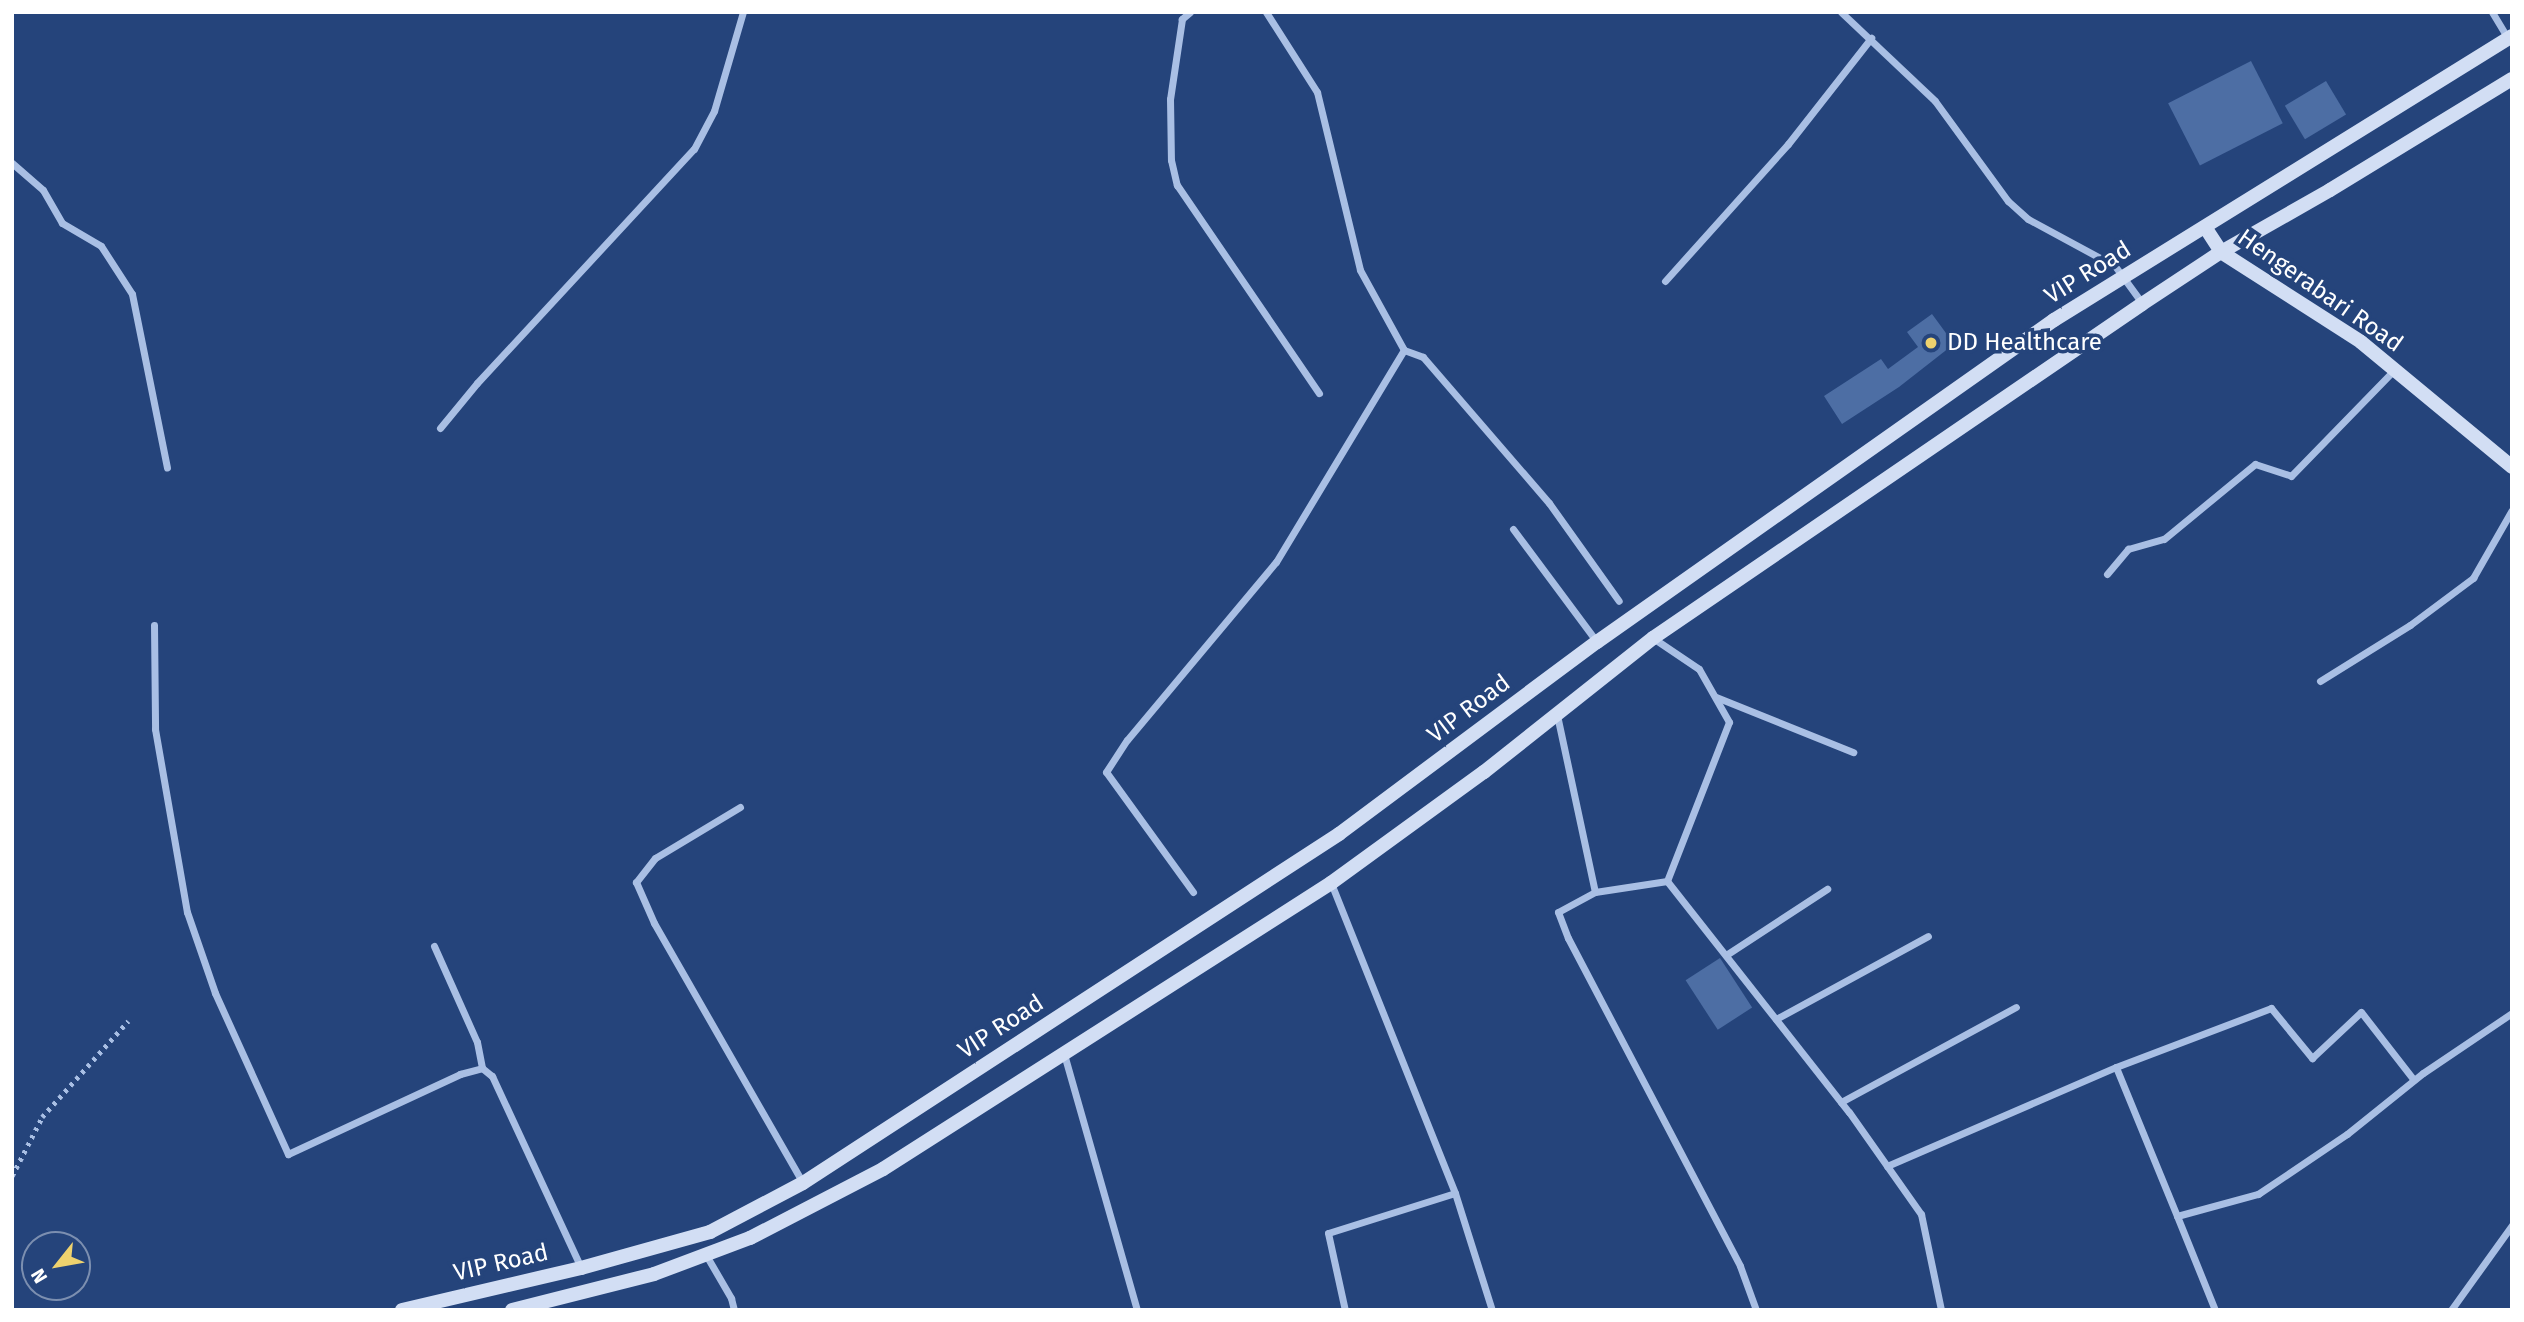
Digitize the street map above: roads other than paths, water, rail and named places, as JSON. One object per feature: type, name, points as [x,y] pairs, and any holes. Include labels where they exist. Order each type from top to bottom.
[{"type":"main road","name":"VIP Road","points":[[402,1310],[581,1268],[710,1232],[803,1183],[1339,834],[1597,642],[2054,320],[2510,38]]},
{"type":"main road","name":"VIP Road","points":[[512,1310],[654,1274],[706,1255],[750,1238],[883,1169],[1331,883],[1484,772],[1653,638],[2142,304],[2221,252],[2330,190],[2512,79]]},
{"type":"main road","name":"Hengerabari Road","points":[[2205,227],[2221,252],[2361,342],[2512,467]]},
{"type":"main road","points":[[530,1280],[535,1304]]},
{"type":"street","points":[[440,428],[477,383],[694,149],[726,79],[743,12]]},
{"type":"street","points":[[1190,12],[1182,19],[1170,99],[1171,160],[1177,185],[1319,393]]},
{"type":"street","points":[[1266,12],[1317,92],[1360,270],[1404,350],[1423,358],[1549,503],[1619,601]]},
{"type":"street","points":[[1841,12],[1935,101],[2008,201],[2028,219],[2115,266],[2142,304]]},
{"type":"street","points":[[2492,12],[2510,38]]},
{"type":"street","points":[[1665,281],[1788,144],[1871,38]]},
{"type":"street","points":[[12,163],[43,190],[62,223],[102,246],[132,293],[167,468]]},
{"type":"street","points":[[1193,892],[1106,772],[1127,740],[1276,562],[1404,350]]},
{"type":"street","points":[[2107,574],[2128,548],[2164,539],[2255,464],[2291,476],[2395,370]]},
{"type":"street","points":[[2320,681],[2410,625],[2473,578],[2512,510]]},
{"type":"street","points":[[1513,529],[1597,642]]},
{"type":"street","points":[[153,625],[155,729],[187,912],[215,993],[288,1153],[460,1074],[482,1068]]},
{"type":"street","points":[[1653,638],[1699,669],[1729,722],[1667,881]]},
{"type":"street","points":[[1715,697],[1853,752]]},
{"type":"street","points":[[1557,714],[1595,892]]},
{"type":"street","points":[[740,807],[655,858],[636,882],[661,935],[803,1183]]},
{"type":"street","points":[[1667,881],[1595,892],[1559,912],[1568,938],[1740,1266],[1756,1310]]},
{"type":"street","points":[[1667,881],[1841,1102],[1921,1214],[1941,1310]]},
{"type":"street","points":[[1331,883],[1455,1193],[1492,1310]]},
{"type":"street","points":[[1726,956],[1827,889]]},
{"type":"street","points":[[1776,1019],[1928,936]]},
{"type":"street","points":[[434,946],[477,1042],[482,1068],[492,1076],[581,1268]]},
{"type":"street","points":[[1841,1102],[2016,1007]]},
{"type":"street","points":[[1887,1166],[2116,1067],[2272,1008],[2312,1058],[2361,1012],[2414,1080]]},
{"type":"street","points":[[2178,1216],[2258,1194],[2347,1133],[2414,1080],[2512,1013]]},
{"type":"street","points":[[1064,1053],[1138,1310]]},
{"type":"street","points":[[2116,1067],[2215,1310]]},
{"type":"street","points":[[1345,1310],[1328,1233],[1455,1193]]},
{"type":"street","points":[[2451,1310],[2512,1225]]},
{"type":"street","points":[[706,1255],[731,1298],[734,1310]]},
{"type":"place","name":"DD Healthcare","points":[[1931,343]]}]
